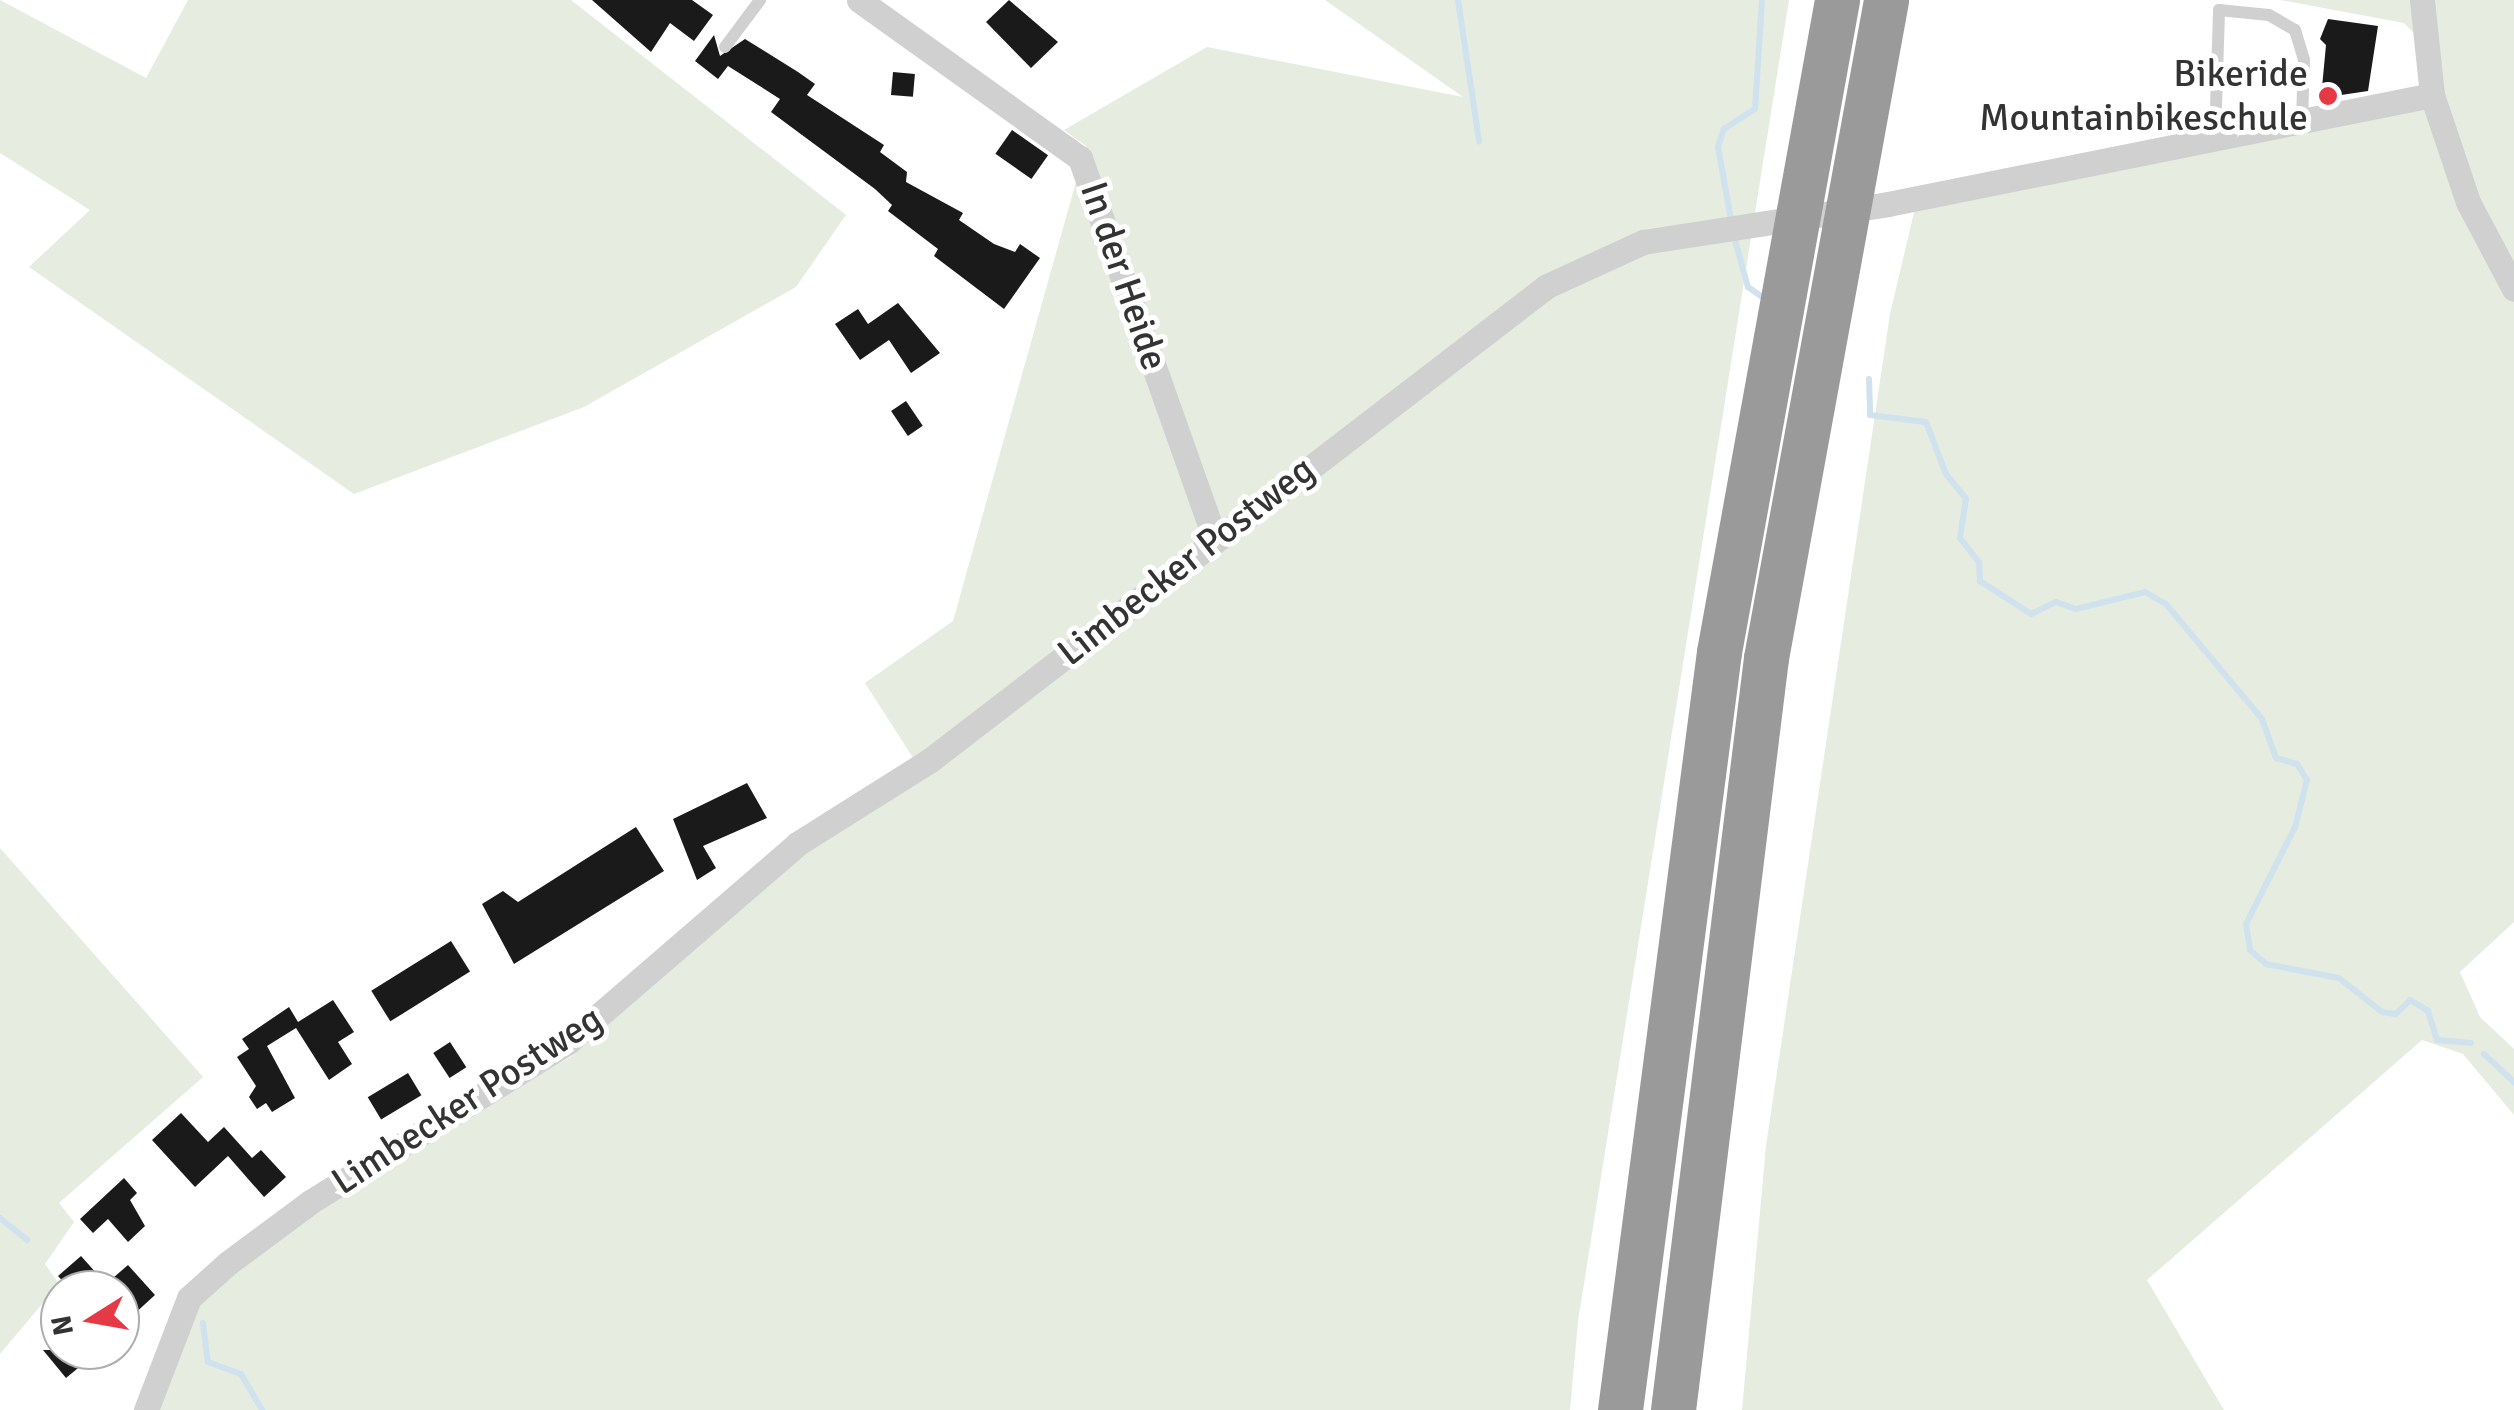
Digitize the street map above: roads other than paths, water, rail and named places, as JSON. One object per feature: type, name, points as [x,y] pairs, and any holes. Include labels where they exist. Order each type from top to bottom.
[{"type":"highway","points":[[1620,1410],[1719,652],[1837,0]]},
{"type":"highway","points":[[1673,1410],[1766,658],[1886,0]]},
{"type":"street","name":"In der Heide","points":[[859,0],[1080,158],[1215,540]]},
{"type":"street","points":[[2422,0],[2432,95],[2468,202],[2514,289]]},
{"type":"street","name":"Limbecker Postweg","points":[[146,1410],[189,1298],[228,1263],[325,1192],[568,1042],[797,844],[929,761],[1548,286],[1618,250],[2215,140],[2432,95]]},
{"type":"lane","points":[[725,47],[760,0]]},
{"type":"lane","points":[[2215,140],[2218,10],[2268,15],[2295,30],[2304,60],[2302,122]]},
{"type":"waterway","points":[[1458,0],[1479,141]]},
{"type":"waterway","points":[[1731,220],[1718,147],[1724,129],[1755,109],[1762,0]]},
{"type":"waterway","points":[[1733,233],[1748,287],[1765,299]]},
{"type":"waterway","points":[[1869,379],[1870,415],[1926,422],[1946,474],[1966,499],[1960,538],[1979,562],[1980,581],[2031,614],[2056,602],[2076,609],[2145,592],[2166,604],[2262,719],[2276,758],[2297,764],[2307,780],[2295,827],[2246,924],[2250,950],[2266,964],[2339,978],[2382,1012],[2396,1014],[2410,1000],[2428,1011],[2437,1040],[2471,1043]]},
{"type":"waterway","points":[[2484,1054],[2514,1082]]},
{"type":"waterway","points":[[0,1218],[27,1240]]},
{"type":"waterway","points":[[203,1323],[208,1362],[241,1374],[262,1410]]},
{"type":"place","name":"Bikeride Mountainbikeschule","points":[[2328,96]]}]
